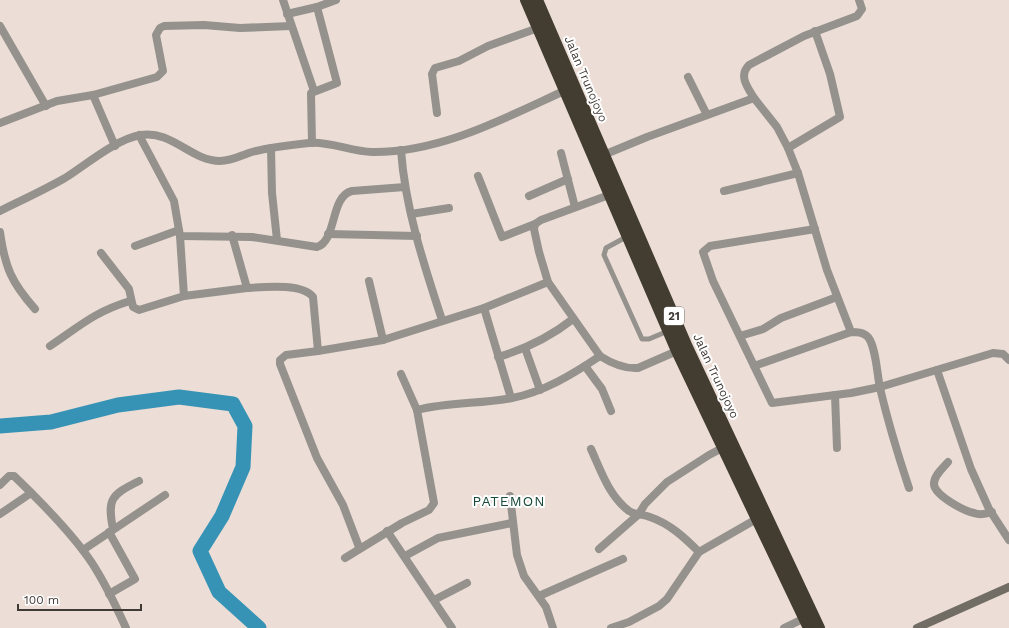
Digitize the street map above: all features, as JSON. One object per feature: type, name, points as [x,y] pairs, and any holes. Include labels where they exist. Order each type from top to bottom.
[{"type":"highway","name":"Jalan Trunojoyo","points":[[526,0],[564,91],[599,157],[609,194],[632,234]]},
{"type":"highway","name":"Jalan Trunojoyo","points":[[537,0],[599,157],[673,328],[809,620],[819,628]]},
{"type":"highway","name":"Jalan Trunojoyo","points":[[673,328],[677,351],[727,446]]},
{"type":"main road","points":[[917,628],[1009,587]]},
{"type":"street","points":[[283,0],[314,90]]},
{"type":"street","points":[[287,14],[317,7],[336,0]]},
{"type":"street","points":[[851,332],[837,297],[798,173],[788,148],[777,127],[754,98],[744,80],[744,71],[746,68],[765,56],[815,31],[857,16],[862,9],[859,0]]},
{"type":"street","points":[[312,143],[311,94],[314,90],[337,83],[317,7]]},
{"type":"street","points":[[0,123],[71,98],[93,95],[160,76],[162,66],[156,35],[160,28],[164,26],[198,24],[240,28],[291,26]]},
{"type":"street","points":[[0,26],[46,106]]},
{"type":"street","points":[[437,113],[432,74],[435,68],[459,61],[488,46],[538,28]]},
{"type":"street","points":[[788,148],[840,117],[830,74],[815,31]]},
{"type":"street","points":[[688,77],[707,115]]},
{"type":"street","points":[[0,211],[47,188],[115,146],[139,135],[159,134],[204,157],[218,161],[271,148],[312,143],[371,152],[400,150],[429,144],[476,130],[564,91]]},
{"type":"street","points":[[93,95],[115,146]]},
{"type":"street","points":[[599,157],[647,137],[754,98]]},
{"type":"street","points":[[139,135],[174,201],[179,233],[184,296]]},
{"type":"street","points":[[271,148],[272,193],[277,240]]},
{"type":"street","points":[[400,150],[405,187],[411,214],[442,320]]},
{"type":"street","points":[[561,154],[575,207]]},
{"type":"street","points":[[724,191],[798,173]]},
{"type":"street","points":[[478,176],[502,237],[535,224],[541,220],[609,194]]},
{"type":"street","points":[[528,196],[568,179]]},
{"type":"street","points":[[135,246],[179,233],[232,235],[277,240],[317,247],[324,243],[340,202],[347,192],[405,187]]},
{"type":"street","points":[[411,214],[449,208]]},
{"type":"street","points":[[535,224],[534,229],[539,252],[548,282],[600,356],[609,362],[631,368],[638,368],[677,351]]},
{"type":"street","points":[[815,229],[710,246],[704,251],[704,256],[710,274],[772,403],[835,395],[880,387],[993,353],[1003,354],[1009,360]]},
{"type":"street","points":[[0,232],[10,275],[19,291],[36,309]]},
{"type":"street","points":[[328,234],[417,236]]},
{"type":"street","points":[[232,235],[247,288]]},
{"type":"street","points":[[101,253],[129,289],[130,301],[135,309],[139,310],[184,296],[247,288],[290,288],[310,294],[314,301],[318,351]]},
{"type":"street","points":[[369,281],[382,340]]},
{"type":"street","points":[[359,547],[343,505],[317,458],[280,364],[280,360],[286,355],[382,340],[484,308],[548,282]]},
{"type":"street","points":[[740,336],[769,326],[781,318],[837,297]]},
{"type":"street","points":[[50,346],[98,313],[130,301]]},
{"type":"street","points":[[484,308],[511,398]]},
{"type":"street","points":[[498,357],[524,348],[550,336],[573,319]]},
{"type":"street","points":[[754,366],[851,332],[861,332],[866,335],[870,341],[897,452],[909,488]]},
{"type":"street","points":[[524,348],[540,390]]},
{"type":"street","points":[[417,410],[444,404],[511,398],[540,390],[585,366],[600,356]]},
{"type":"street","points":[[585,366],[602,389],[611,411]]},
{"type":"street","points":[[936,370],[971,469],[992,512],[1009,540]]},
{"type":"street","points":[[345,558],[359,547],[387,531],[424,513],[432,507],[434,503],[417,410],[401,374]]},
{"type":"street","points":[[835,395],[837,448]]},
{"type":"street","points":[[599,549],[639,514],[646,504],[667,482],[727,446]]},
{"type":"street","points":[[591,449],[612,493],[629,511],[650,517],[674,529],[699,552]]},
{"type":"street","points":[[948,462],[935,477],[934,485],[939,494],[965,510],[975,514],[992,512]]},
{"type":"street","points":[[0,485],[9,476],[13,475],[31,492],[83,550],[109,594],[126,628]]},
{"type":"street","points":[[109,594],[135,579],[111,531],[110,510],[113,499],[122,490],[139,481]]},
{"type":"street","points":[[0,514],[31,492]]},
{"type":"street","points":[[83,550],[165,495]]},
{"type":"street","points":[[510,496],[516,548],[524,576],[548,611],[553,628]]},
{"type":"street","points":[[612,628],[651,612],[667,599],[699,552],[761,516]]},
{"type":"street","points":[[405,556],[438,538],[512,523]]},
{"type":"street","points":[[387,531],[452,628]]},
{"type":"street","points":[[539,596],[623,559]]},
{"type":"street","points":[[434,600],[467,583]]},
{"type":"street","points":[[784,628],[809,620]]},
{"type":"lane","points":[[632,234],[606,248],[604,255],[642,339],[650,339],[673,328]]},
{"type":"waterway","points":[[0,426],[51,422],[118,405],[179,397],[233,404],[245,426],[243,467],[222,516],[200,551],[219,592],[259,628]]},
{"type":"district","name":"PATEMON","points":[[509,501]]}]
